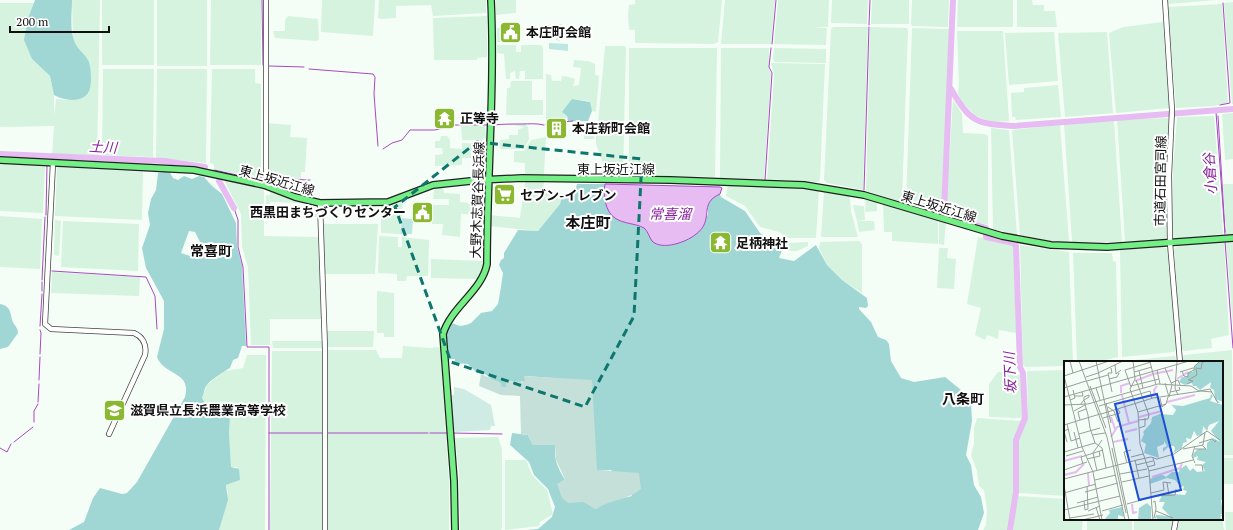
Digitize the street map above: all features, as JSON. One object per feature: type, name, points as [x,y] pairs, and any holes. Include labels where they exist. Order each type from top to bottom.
[{"type":"main road","name":"大野木志賀谷長浜線","points":[[454,530],[454,481],[443,334],[448,320],[486,271],[491,125],[491,0]]},
{"type":"main road","name":"東上坂近江線","points":[[0,160],[194,170],[264,184],[295,197],[320,203],[388,202],[433,185],[488,179],[538,178],[671,180],[804,185],[864,195],[983,231],[1030,242],[1082,247],[1170,243],[1233,238]]},
{"type":"street","points":[[264,184],[266,178],[266,0]]},
{"type":"street","name":"市道石田宮司線","points":[[1165,0],[1172,114],[1169,175],[1170,243],[1180,361]]},
{"type":"street","points":[[50,162],[45,324],[51,329],[134,333],[141,337],[146,347],[145,354],[109,434]]},
{"type":"street","points":[[320,203],[326,349],[326,530]]},
{"type":"street","points":[[1174,530],[1176,520]]},
{"type":"highlighted area","points":[[477,142],[642,159],[634,316],[585,407],[451,362],[395,207]]},
{"type":"green space","points":[[72,0],[100,0],[97,157],[52,156],[54,126],[0,127],[0,3],[34,3],[28,18],[32,59],[50,76],[54,95],[54,116],[56,99],[68,100],[79,98],[88,60],[76,48],[73,37]]},
{"type":"green space","points":[[102,0],[154,0],[154,65],[102,65]]},
{"type":"green space","points":[[157,0],[207,0],[207,66],[157,66]]},
{"type":"green space","points":[[211,0],[261,0],[261,65],[210,65]]},
{"type":"green space","points":[[322,0],[375,0],[373,36],[321,32]]},
{"type":"green space","points":[[379,0],[486,0],[486,13],[433,16],[431,5],[396,6],[396,18],[381,19],[378,18]]},
{"type":"green space","points":[[496,0],[516,0],[516,13],[496,15]]},
{"type":"green space","points":[[635,0],[722,0],[718,42],[714,44],[635,43],[635,30],[629,30],[628,14],[629,5],[635,4]]},
{"type":"green space","points":[[725,0],[775,0],[771,44],[721,44]]},
{"type":"green space","points":[[778,0],[829,0],[828,27],[814,27],[827,28],[826,45],[774,44]]},
{"type":"green space","points":[[832,0],[868,0],[867,24],[831,23]]},
{"type":"green space","points":[[872,0],[909,0],[909,24],[871,24]]},
{"type":"green space","points":[[912,0],[949,0],[948,27],[912,26]]},
{"type":"green space","points":[[958,0],[1013,0],[1013,27],[957,27]]},
{"type":"green space","points":[[1017,0],[1032,0],[1033,5],[1044,5],[1044,11],[1055,11],[1057,27],[1017,27]]},
{"type":"green space","points":[[1168,0],[1217,0],[1168,4]]},
{"type":"green space","points":[[1233,2],[1233,104],[1232,104],[1224,3]]},
{"type":"green space","points":[[1222,4],[1228,103],[1214,106],[1176,108],[1168,7]]},
{"type":"green space","points":[[288,16],[318,19],[319,39],[317,41],[275,38],[273,31],[285,31],[285,20]]},
{"type":"green space","points":[[487,16],[487,57],[477,58],[477,60],[434,60],[433,18]]},
{"type":"green space","points":[[1163,22],[1169,108],[1116,113],[1109,33],[1123,27]]},
{"type":"green space","points":[[562,24],[560,41],[556,40],[556,35],[545,34],[547,25]]},
{"type":"green space","points":[[506,27],[506,42],[497,42],[497,28]]},
{"type":"green space","points":[[833,27],[868,27],[863,190],[827,183],[824,180],[831,29]]},
{"type":"green space","points":[[870,27],[907,28],[908,30],[902,202],[866,191]]},
{"type":"green space","points":[[912,28],[950,29],[942,214],[906,203]]},
{"type":"green space","points":[[957,31],[1003,31],[1009,121],[993,122],[983,119],[975,115],[962,102],[958,93]]},
{"type":"green space","points":[[1054,32],[1058,81],[1009,85],[1005,33]]},
{"type":"green space","points":[[1107,32],[1113,113],[1065,117],[1058,33]]},
{"type":"green space","points":[[497,45],[516,45],[516,52],[521,52],[521,45],[541,45],[543,48],[543,79],[525,79],[525,71],[520,71],[519,79],[516,79],[515,71],[510,73],[510,79],[506,79],[504,54],[497,53]]},
{"type":"green space","points":[[605,46],[624,46],[626,48],[623,175],[607,175],[596,144],[596,123],[598,123]]},
{"type":"green space","points":[[629,48],[717,48],[715,177],[629,175]]},
{"type":"green space","points":[[721,48],[769,48],[769,70],[771,74],[764,179],[720,178]]},
{"type":"green space","points":[[774,48],[826,49],[826,63],[774,62]]},
{"type":"green space","points":[[574,60],[588,61],[595,64],[595,75],[599,76],[596,112],[592,111],[589,101],[572,99],[564,114],[567,116],[564,121],[555,119],[546,121],[546,74],[551,75],[552,81],[561,81],[562,76],[569,77],[575,79],[573,86],[579,85],[581,68],[573,67]]},
{"type":"green space","points":[[771,63],[825,64],[820,180],[817,182],[767,179],[774,75]]},
{"type":"green space","points":[[103,69],[154,69],[153,157],[102,155]]},
{"type":"green space","points":[[157,69],[207,69],[206,163],[156,158]]},
{"type":"green space","points":[[212,69],[255,69],[255,83],[261,84],[261,176],[242,175],[215,170],[213,164],[210,163]]},
{"type":"green space","points":[[511,81],[532,81],[532,100],[543,100],[543,115],[506,115],[507,88],[510,88]]},
{"type":"green space","points":[[1058,85],[1061,117],[1016,120],[1015,117],[1012,117],[1011,93],[1024,92],[1024,88]]},
{"type":"green space","points":[[953,100],[962,114],[963,133],[985,134],[988,136],[988,225],[947,214],[946,211]]},
{"type":"green space","points":[[1233,113],[1233,159],[1225,160],[1222,114]]},
{"type":"green space","points":[[1214,116],[1223,234],[1175,239],[1172,236],[1173,168],[1177,117]]},
{"type":"green space","points":[[1168,118],[1168,236],[1163,242],[1125,241],[1117,120]]},
{"type":"green space","points":[[1114,121],[1122,242],[1075,243],[1072,241],[1064,124]]},
{"type":"green space","points":[[594,122],[594,139],[584,139],[583,123]]},
{"type":"green space","points":[[265,123],[291,125],[290,137],[307,138],[305,172],[301,172],[301,178],[270,177],[268,174]]},
{"type":"green space","points":[[506,124],[525,124],[527,125],[526,127],[528,126],[529,139],[524,149],[500,149],[500,140],[509,139],[509,135],[518,135],[518,130],[524,127]]},
{"type":"green space","points":[[461,125],[485,126],[486,138],[483,138],[483,143],[476,142],[475,140],[462,140]]},
{"type":"green space","points":[[1060,125],[1069,241],[1067,242],[1051,241],[1020,235],[1012,130]]},
{"type":"green space","points":[[991,128],[1009,130],[1017,235],[993,229]]},
{"type":"green space","points":[[441,136],[447,136],[450,140],[450,148],[462,149],[462,143],[485,144],[484,153],[471,152],[471,158],[462,158],[462,165],[435,166],[435,155],[443,154],[442,148],[435,148],[435,141],[440,141]]},
{"type":"green space","points":[[546,137],[544,174],[525,174],[525,163],[514,162],[514,151],[524,151],[531,140]]},
{"type":"green space","points":[[0,162],[45,167],[43,213],[0,211]]},
{"type":"green space","points":[[57,167],[143,172],[142,220],[55,216]]},
{"type":"green space","points":[[224,180],[264,188],[264,236],[318,237],[322,319],[270,319],[270,345],[251,345],[248,267],[242,247],[241,214]]},
{"type":"green space","points":[[525,182],[544,182],[543,189],[563,194],[560,204],[538,231],[489,226],[489,215],[520,218]]},
{"type":"green space","points":[[1223,184],[1233,184],[1233,235],[1226,235]]},
{"type":"green space","points":[[728,185],[799,187],[819,190],[816,238],[789,238],[779,232],[760,227],[745,206],[726,196]]},
{"type":"green space","points":[[443,186],[444,193],[460,194],[460,202],[481,204],[481,215],[461,214],[460,237],[442,235],[443,224],[432,224],[433,205],[449,205],[449,199],[433,199],[434,189]]},
{"type":"green space","points":[[270,191],[303,203],[270,202],[270,207],[266,207],[266,195],[270,195]]},
{"type":"green space","points":[[824,191],[850,195],[851,212],[858,237],[821,237]]},
{"type":"green space","points":[[866,199],[877,202],[877,211],[865,212]]},
{"type":"green space","points":[[403,200],[400,234],[381,233],[381,206]]},
{"type":"green space","points":[[883,204],[938,221],[938,244],[892,241],[892,232],[884,232]]},
{"type":"green space","points":[[853,205],[864,206],[865,220],[857,221]]},
{"type":"green space","points":[[269,208],[317,208],[318,217],[269,216]]},
{"type":"green space","points":[[0,216],[42,219],[40,269],[0,267]]},
{"type":"green space","points":[[55,220],[61,221],[59,256],[54,255]]},
{"type":"green space","points":[[63,221],[139,224],[138,271],[61,267]]},
{"type":"green space","points":[[857,221],[874,221],[875,230],[859,232]]},
{"type":"green space","points":[[939,221],[946,223],[944,245],[939,244]]},
{"type":"green space","points":[[323,224],[378,224],[375,274],[325,274]]},
{"type":"green space","points":[[776,235],[788,243],[808,242],[808,246],[797,251],[788,251],[774,243]]},
{"type":"green space","points":[[379,236],[398,237],[398,247],[402,247],[402,237],[429,240],[428,276],[407,276],[406,281],[397,281],[397,274],[378,273]]},
{"type":"green space","points":[[978,237],[1014,245],[1016,333],[999,330],[998,339],[987,335],[985,340],[975,335],[981,308],[967,304]]},
{"type":"green space","points":[[1233,240],[1233,327],[1226,241]]},
{"type":"green space","points":[[859,241],[862,244],[862,293],[842,280],[827,265],[819,248],[820,242]]},
{"type":"green space","points":[[1224,241],[1229,335],[1211,339],[1212,348],[1184,351],[1181,349],[1174,249],[1179,245]]},
{"type":"green space","points":[[1020,245],[1069,252],[1073,361],[1064,361],[1064,366],[1026,367],[1023,365]]},
{"type":"green space","points":[[1163,247],[1168,249],[1176,350],[1174,352],[1122,357],[1120,250]]},
{"type":"green space","points":[[939,248],[948,248],[947,258],[956,259],[954,289],[937,288]]},
{"type":"green space","points":[[1073,253],[1112,253],[1113,261],[1116,262],[1118,357],[1100,361],[1077,361]]},
{"type":"green space","points":[[431,259],[483,261],[483,266],[477,279],[431,278]]},
{"type":"green space","points":[[52,272],[140,277],[139,296],[51,293]]},
{"type":"green space","points":[[377,291],[394,293],[394,337],[384,337],[384,333],[377,333]]},
{"type":"green space","points":[[327,331],[374,331],[373,347],[328,347]]},
{"type":"green space","points":[[272,341],[322,341],[322,348],[273,348]]},
{"type":"green space","points":[[403,346],[430,348],[440,347],[449,481],[449,530],[328,530],[328,350],[376,350],[380,358],[402,358]]},
{"type":"green space","points":[[1232,350],[1233,455],[1223,455],[1223,361],[1183,361],[1184,355]]},
{"type":"green space","points":[[272,351],[322,351],[322,530],[270,530]]},
{"type":"green space","points":[[247,355],[266,355],[265,530],[219,530],[228,492],[226,485],[240,480],[237,467],[231,467],[229,432],[230,419],[206,405],[202,398],[207,385],[225,371],[243,368]]},
{"type":"green space","points":[[1175,356],[1177,361],[1123,361]]},
{"type":"green space","points":[[1064,370],[1064,496],[1018,493],[1018,440],[1028,418],[1027,371]]},
{"type":"green space","points":[[998,372],[1013,372],[1013,374],[1022,375],[1022,418],[989,417],[989,384]]},
{"type":"green space","points":[[977,418],[1022,421],[1015,442],[1016,458],[1014,493],[1008,530],[983,530],[986,525],[987,510],[984,490],[979,486],[977,471],[971,455],[974,443],[974,428]]},
{"type":"green space","points":[[498,437],[502,449],[502,528],[501,530],[460,530],[459,473],[455,438]]},
{"type":"green space","points":[[1223,458],[1233,458],[1233,484],[1223,484]]},
{"type":"green space","points":[[505,460],[526,460],[532,475],[547,490],[553,514],[540,522],[539,526],[505,530]]},
{"type":"green space","points":[[1018,496],[1064,499],[1064,520],[1083,520],[1082,530],[1013,530]]},
{"type":"green space","points":[[1225,512],[1233,512],[1233,530],[1226,530]]},
{"type":"green space","points":[[1087,520],[1132,520],[1132,530],[1087,530]]},
{"type":"green space","points":[[1134,520],[1174,520],[1171,530],[1134,530]]},
{"type":"green space","points":[[1180,520],[1223,520],[1224,530],[1177,530]]},
{"type":"shaded area","points":[[35,0],[72,0],[71,23],[73,37],[76,45],[88,60],[91,74],[91,85],[88,93],[80,99],[69,100],[54,95],[50,76],[32,59],[24,40],[28,18]]},
{"type":"shaded area","points":[[549,43],[568,44],[568,51],[549,49]]},
{"type":"shaded area","points":[[572,99],[590,102],[592,111],[588,121],[568,121],[567,116],[562,112]]},
{"type":"shaded area","points":[[169,171],[173,178],[178,180],[184,176],[192,179],[199,176],[204,177],[222,194],[236,223],[237,247],[242,265],[246,346],[242,346],[238,358],[233,360],[230,368],[208,383],[202,398],[206,405],[230,419],[229,432],[231,467],[239,469],[240,480],[226,485],[228,500],[219,530],[69,530],[84,522],[93,498],[100,488],[122,494],[127,493],[137,482],[185,397],[185,382],[176,374],[165,368],[157,357],[164,329],[164,301],[146,268],[142,248],[150,225],[148,213],[151,199],[156,190],[158,173]],"holes":[[[189,231],[195,232],[200,242],[197,248],[193,248],[190,256],[181,253]]]},
{"type":"shaded area","points":[[577,184],[605,184],[603,192],[607,207],[645,229],[653,241],[708,215],[710,200],[720,194],[721,197],[745,211],[760,233],[782,250],[779,258],[794,261],[816,245],[827,265],[842,280],[867,298],[868,306],[866,308],[859,307],[859,309],[871,322],[878,337],[886,340],[889,344],[891,361],[901,378],[914,382],[945,377],[966,394],[971,403],[972,421],[966,455],[971,465],[974,485],[981,497],[984,513],[978,530],[527,530],[538,529],[552,517],[555,507],[548,489],[534,475],[529,462],[510,445],[512,433],[528,435],[533,445],[555,445],[556,461],[562,475],[583,500],[596,509],[606,502],[632,496],[611,470],[597,471],[552,378],[525,376],[525,381],[506,381],[506,387],[501,387],[485,374],[477,373],[468,364],[455,363],[455,359],[450,359],[447,363],[445,337],[449,322],[460,326],[466,325],[471,323],[481,313],[492,311],[498,304],[500,293],[503,273],[499,265],[501,260],[504,258],[504,253],[518,230],[538,231],[560,204],[563,194],[574,196]]},
{"type":"shaded area","points":[[402,218],[413,219],[412,234],[400,234]]},
{"type":"shaded area","points":[[0,304],[9,309],[18,333],[8,347],[0,349]]},
{"type":"shaded area","points":[[481,374],[501,383],[502,387],[506,387],[506,381],[525,381],[524,376],[592,380],[597,470],[639,473],[641,489],[630,496],[607,503],[596,509],[583,502],[568,503],[562,498],[557,484],[565,479],[556,460],[555,445],[533,445],[528,435],[521,434],[520,396],[501,395],[479,386]]},
{"type":"shaded area","points":[[454,387],[464,389],[491,405],[495,426],[491,426],[490,430],[456,432],[453,427],[451,395],[454,395]]},
{"type":"water","name":"常喜溜","points":[[605,184],[722,188],[720,194],[713,198],[709,203],[705,224],[695,235],[680,243],[662,245],[656,244],[652,241],[644,228],[615,218],[609,212],[604,193]]},
{"type":"waterway","points":[[262,0],[263,65]]},
{"type":"waterway","points":[[772,44],[776,0]]},
{"type":"waterway","points":[[869,25],[870,0]]},
{"type":"waterway","name":"坂下川","points":[[953,0],[944,212],[946,215],[986,228]]},
{"type":"waterway","points":[[1220,105],[1230,103],[1223,3]]},
{"type":"waterway","points":[[864,190],[869,27]]},
{"type":"waterway","points":[[765,180],[772,73],[769,67],[771,48]]},
{"type":"waterway","points":[[269,66],[304,67]]},
{"type":"waterway","points":[[309,69],[373,74],[375,77],[374,94],[378,146]]},
{"type":"waterway","points":[[951,89],[969,115],[975,119],[991,124],[1014,126],[1233,109]]},
{"type":"waterway","name":"小倉谷","points":[[1216,112],[1225,234]]},
{"type":"waterway","name":"小倉谷","points":[[1218,116],[1225,232]]},
{"type":"waterway","points":[[546,124],[553,122],[573,121]]},
{"type":"waterway","points":[[383,149],[392,143],[402,140],[410,130],[435,130],[455,125],[488,125]]},
{"type":"waterway","points":[[493,125],[544,125]]},
{"type":"waterway","name":"土川","points":[[0,154],[164,161],[205,167]]},
{"type":"waterway","points":[[46,215],[47,165]]},
{"type":"waterway","points":[[214,170],[241,176],[262,177]]},
{"type":"waterway","points":[[270,177],[306,180]]},
{"type":"waterway","name":"土川","points":[[219,181],[234,208]]},
{"type":"waterway","points":[[234,208],[238,220],[238,247],[243,267],[247,347],[269,347],[269,530]]},
{"type":"waterway","points":[[42,280],[45,217]]},
{"type":"waterway","name":"坂下川","points":[[986,235],[986,237],[1014,243],[1016,246],[1020,367],[1023,373],[1025,418],[1016,440],[1016,492],[1010,530]]},
{"type":"waterway","name":"小倉谷","points":[[1225,241],[1233,348]]},
{"type":"waterway","points":[[52,271],[146,277],[155,296],[157,329]]},
{"type":"waterway","points":[[42,282],[42,291]]},
{"type":"waterway","points":[[40,326],[42,294]]},
{"type":"waterway","points":[[40,330],[40,354]]},
{"type":"waterway","points":[[39,380],[40,357]]},
{"type":"waterway","points":[[38,402],[39,384]]},
{"type":"waterway","points":[[34,422],[34,411],[38,404]]},
{"type":"waterway","points":[[14,442],[33,427]]},
{"type":"waterway","points":[[269,433],[323,433]]},
{"type":"waterway","points":[[328,433],[428,433]]},
{"type":"waterway","points":[[430,433],[447,433]]},
{"type":"waterway","points":[[452,433],[502,434]]},
{"type":"waterway","points":[[0,448],[7,452],[11,444]]},
{"type":"place","name":"本庄町会館","points":[[511,32]]},
{"type":"place","name":"正等寺","points":[[444,118]]},
{"type":"place","name":"本庄新町会館","points":[[556,128]]},
{"type":"place","name":"セブン-イレブン","points":[[504,195]]},
{"type":"place","name":"西黒田まちづくりセンター","points":[[422,212]]},
{"type":"place","name":"足柄神社","points":[[720,243]]},
{"type":"place","name":"滋賀県立長浜農業高等学校","points":[[115,410]]},
{"type":"district","name":"本庄町","points":[[588,223]]},
{"type":"district","name":"常喜町","points":[[211,251]]},
{"type":"district","name":"八条町","points":[[963,399]]}]
